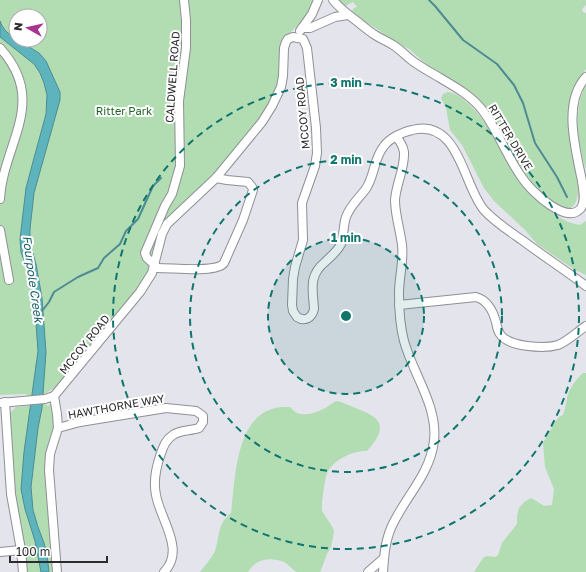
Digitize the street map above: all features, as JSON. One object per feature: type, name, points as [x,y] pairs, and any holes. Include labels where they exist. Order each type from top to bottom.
[{"type":"street","name":"CALDWELL ROAD","points":[[155,266],[147,258],[145,253],[173,190],[180,166],[179,101],[186,48],[184,0]]},
{"type":"street","points":[[296,37],[312,14],[318,0]]},
{"type":"street","name":"RITTER DRIVE","points":[[333,0],[348,15],[374,35],[394,46],[415,63],[475,102],[490,120],[526,184],[559,211],[567,214],[579,210],[584,201],[572,113],[573,102],[577,90],[586,77]]},
{"type":"street","points":[[302,28],[310,28],[334,17],[348,15]]},
{"type":"street","name":"MCCOY ROAD","points":[[52,397],[150,278],[155,266],[162,234],[167,224],[216,178],[272,106],[279,93],[282,82],[285,45],[288,39],[296,37],[303,39],[307,48],[317,145],[315,166],[302,203],[303,240],[293,280],[293,311],[299,319],[308,318],[313,313],[312,286],[316,271],[338,248],[343,238],[348,212],[370,183],[379,152],[387,143],[396,137],[409,131],[423,128],[433,130],[449,142],[458,156],[479,202],[489,215],[586,286]]},
{"type":"street","points":[[0,48],[8,58],[20,84],[23,108],[20,126],[3,174],[0,199]]},
{"type":"street","points":[[383,572],[384,558],[391,528],[428,465],[434,434],[434,426],[430,410],[404,341],[399,305],[403,249],[396,214],[395,198],[404,157],[402,145],[396,137]]},
{"type":"street","points":[[0,166],[8,160]]},
{"type":"street","points":[[155,266],[206,269],[218,267],[224,263],[243,220],[253,190],[248,182],[216,178]]},
{"type":"street","points":[[0,230],[10,280]]},
{"type":"street","points":[[399,305],[476,297],[483,300],[489,306],[493,313],[499,333],[502,337],[510,342],[530,346],[558,344],[586,326]]},
{"type":"street","points":[[23,572],[21,550],[11,494],[3,402],[25,401],[52,397],[57,414],[58,428],[50,454],[49,470],[56,572]]},
{"type":"street","name":"HAWTHORNE WAY","points":[[58,428],[90,420],[166,408],[196,411],[203,416],[203,422],[199,428],[177,433],[169,438],[163,448],[156,469],[154,478],[155,494],[173,549],[171,564],[164,572]]},
{"type":"street","points":[[0,552],[21,550]]},
{"type":"street","points":[[368,572],[384,558]]},
{"type":"green space","name":"Ritter Park","points":[[0,0],[313,0],[302,20],[284,37],[282,41],[280,72],[276,91],[261,118],[212,178],[172,213],[161,225],[148,273],[142,285],[56,390],[52,389],[35,396],[25,394],[0,395]]},
{"type":"green space","points":[[339,0],[586,0],[586,5],[582,9],[583,12],[586,13],[586,69],[573,88],[568,110],[571,145],[579,191],[575,204],[570,209],[560,207],[548,199],[529,182],[498,126],[460,86],[426,64],[409,49],[396,43],[374,27],[353,16],[351,12],[357,7],[353,2],[343,7]]},
{"type":"green space","points":[[586,85],[586,170],[579,138],[578,116],[579,105]]},
{"type":"green space","points":[[448,92],[459,96],[481,117],[492,132],[525,187],[537,199],[550,211],[565,220],[580,225],[586,221],[586,275],[575,270],[537,244],[525,230],[494,201],[484,188],[462,145],[450,130],[446,108],[441,98],[443,94]]},
{"type":"green space","points":[[583,373],[586,373],[586,572],[474,572],[483,558],[487,556],[495,557],[498,555],[502,543],[517,524],[519,508],[524,502],[531,498],[544,506],[552,505],[554,489],[545,467],[543,443],[555,422],[560,416],[563,415],[569,391],[575,381]]},
{"type":"green space","points":[[336,401],[360,410],[375,418],[379,424],[380,431],[376,440],[367,451],[356,452],[344,457],[334,464],[327,473],[323,492],[322,511],[334,532],[331,547],[320,572],[297,572],[284,562],[269,559],[259,561],[251,567],[248,572],[200,572],[214,553],[223,521],[231,513],[239,454],[244,439],[251,426],[260,415],[274,408],[290,407],[297,413],[308,414],[318,412]]},
{"type":"green space","points":[[45,404],[48,406],[51,404],[54,412],[52,438],[53,572],[27,572],[16,504],[10,417],[11,412],[16,407]]},
{"type":"water","points":[[0,21],[8,32],[8,43],[0,37]]},
{"type":"water","name":"Fourpole Creek","points":[[14,48],[31,48],[39,53],[46,61],[60,92],[60,100],[34,193],[30,229],[30,243],[36,264],[42,298],[46,352],[42,408],[38,428],[31,487],[33,510],[44,543],[49,572],[41,572],[35,541],[25,509],[21,489],[24,452],[38,351],[35,310],[30,277],[21,252],[20,239],[26,188],[46,114],[47,95],[40,73],[34,64]]},
{"type":"waterway","points":[[429,0],[463,40],[497,64],[514,85],[523,103],[535,143],[557,177],[567,197]]},
{"type":"waterway","name":"Fourpole Creek","points":[[42,311],[54,292],[78,277],[98,268],[104,258],[120,244],[126,231],[138,219],[153,186],[161,178]]}]
